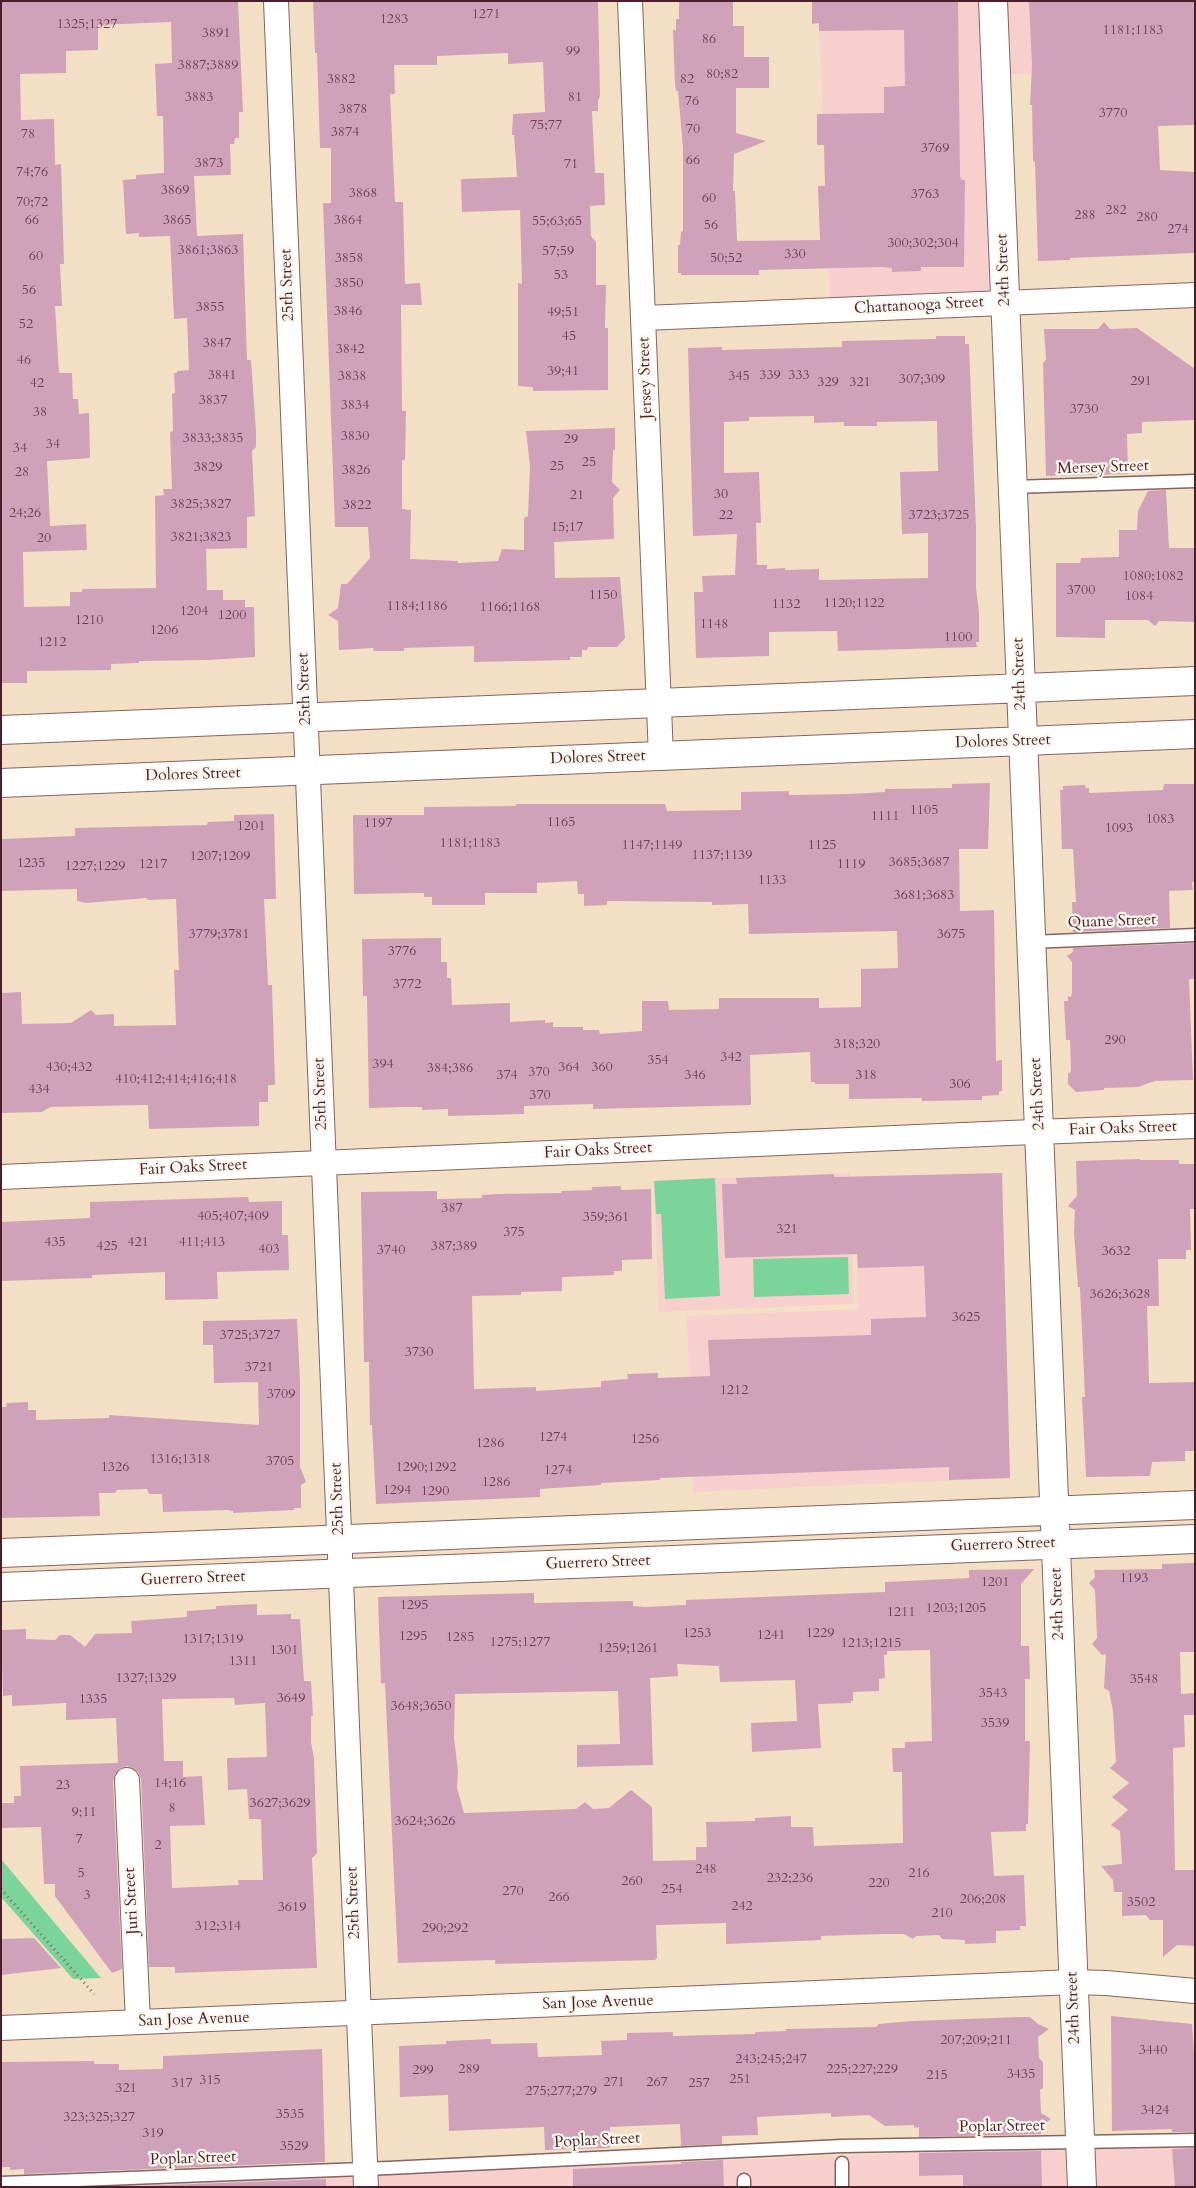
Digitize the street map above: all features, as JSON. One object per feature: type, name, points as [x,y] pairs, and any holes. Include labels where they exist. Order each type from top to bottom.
[{"type":"main road","name":"24th Street","points":[[993,1],[1082,2187]]},
{"type":"main road","points":[[1,730],[1195,681]]},
{"type":"main road","name":"Dolores Street","points":[[1,783],[1195,734]]},
{"type":"main road","name":"Guerrero Street","points":[[1,1553],[1195,1505]]},
{"type":"main road","name":"Guerrero Street","points":[[1,1587],[1056,1543],[1195,1539]]},
{"type":"street","name":"25th Street","points":[[276,1],[366,2178]]},
{"type":"street","name":"Jersey Street","points":[[630,1],[661,756]]},
{"type":"street","name":"Chattanooga Street","points":[[644,318],[1195,295]]},
{"type":"street","name":"Fair Oaks Street","points":[[1,1177],[1195,1126]]},
{"type":"street","name":"Juri Street","points":[[127,1780],[138,2022]]},
{"type":"street","name":"San Jose Avenue","points":[[1,2028],[1073,1982],[1195,1991]]},
{"type":"lane","name":"Mersey Street","points":[[1013,487],[1195,481]]},
{"type":"lane","name":"Quane Street","points":[[1031,942],[1195,935]]},
{"type":"lane","name":"Poplar Street","points":[[1,2183],[366,2178],[842,2146],[1195,2140]]},
{"type":"lane","points":[[842,2163],[842,2187]]},
{"type":"path","points":[[1,1889],[94,1994]]},
{"type":"shaded area","points":[[818,1],[1156,1],[1158,68],[988,75],[997,296],[830,304]]},
{"type":"shaded area","points":[[850,1173],[854,1304],[659,1312],[654,1181]]},
{"type":"shaded area","points":[[1002,1173],[1010,1478],[693,1492],[687,1316],[858,1309],[855,1177]]},
{"type":"shaded area","points":[[1195,2141],[1195,2187],[11,2187],[884,2154]]},
{"type":"green space","points":[[715,1178],[720,1296],[665,1299],[661,1214],[656,1214],[654,1181]]},
{"type":"green space","points":[[848,1257],[849,1294],[754,1297],[753,1259]]},
{"type":"green space","points":[[1,1859],[101,1978],[73,1979],[1,1897]]},
{"type":"building","points":[[1,1],[238,1],[243,112],[239,112],[239,138],[235,138],[234,144],[230,144],[231,175],[194,176],[197,236],[243,234],[247,360],[251,360],[256,431],[256,447],[252,451],[255,516],[247,517],[247,548],[206,549],[207,590],[223,590],[223,600],[245,600],[245,607],[254,607],[255,657],[139,661],[139,663],[111,664],[111,670],[27,671],[27,683],[1,683]],"holes":[[[171,22],[172,63],[155,64],[157,116],[163,116],[164,173],[136,175],[136,179],[123,180],[126,234],[139,233],[139,237],[170,236],[174,319],[187,318],[189,370],[174,373],[175,393],[172,394],[173,431],[170,432],[172,489],[163,489],[164,495],[155,496],[156,588],[82,589],[82,592],[70,592],[70,606],[24,607],[23,552],[87,550],[86,524],[50,526],[47,461],[90,458],[89,413],[79,414],[78,399],[73,399],[72,373],[59,373],[55,306],[62,306],[60,264],[64,264],[61,164],[55,165],[54,119],[21,120],[20,74],[66,73],[66,51],[98,50],[98,25]]]},
{"type":"building","points":[[313,1],[598,1],[600,96],[598,111],[592,111],[595,173],[604,173],[605,205],[590,206],[591,236],[596,242],[596,285],[606,285],[605,328],[608,328],[608,390],[533,391],[533,387],[518,386],[518,283],[522,284],[520,210],[462,212],[461,179],[517,177],[514,135],[512,135],[513,114],[545,112],[543,62],[508,64],[508,53],[437,56],[437,65],[394,65],[395,94],[390,94],[395,202],[403,202],[405,284],[420,283],[422,305],[401,305],[402,411],[406,411],[405,460],[402,460],[402,509],[411,510],[410,559],[458,561],[458,563],[498,561],[502,549],[524,550],[524,518],[528,516],[530,466],[526,431],[615,428],[612,482],[620,490],[613,498],[614,539],[554,542],[555,578],[620,577],[625,638],[617,647],[588,647],[587,650],[582,650],[582,657],[570,657],[570,660],[474,662],[474,646],[404,648],[404,651],[374,651],[373,648],[339,650],[338,621],[328,615],[338,608],[341,584],[347,584],[370,558],[368,527],[335,527],[323,203],[331,203],[331,148],[320,148],[317,53],[315,53]]},
{"type":"building","points":[[679,1],[733,1],[733,26],[744,26],[744,57],[769,57],[769,88],[736,88],[736,133],[766,141],[734,154],[733,191],[735,191],[737,241],[820,240],[818,186],[825,186],[824,145],[817,145],[817,114],[884,113],[884,87],[905,86],[904,30],[819,31],[819,23],[812,24],[812,1],[958,1],[960,177],[962,180],[965,180],[964,267],[921,267],[921,271],[892,272],[892,268],[882,267],[759,270],[759,275],[681,275],[681,273],[678,273],[678,245],[680,245],[681,232],[683,231],[683,148],[678,91],[676,91],[675,84],[673,30],[676,30],[676,19],[679,19]]},
{"type":"building","points":[[1029,1],[1195,1],[1195,125],[1158,126],[1160,170],[1195,172],[1195,253],[1038,261],[1035,162],[1033,161],[1032,105],[1030,105],[1032,66]]},
{"type":"building","points":[[1104,322],[1110,329],[1137,328],[1195,369],[1195,420],[1142,422],[1142,433],[1127,434],[1128,474],[1046,476],[1043,363],[1046,360],[1044,329],[1098,329]]},
{"type":"building","points":[[936,336],[965,336],[965,344],[969,344],[976,529],[976,588],[979,613],[979,642],[976,642],[977,647],[838,651],[837,631],[769,632],[769,656],[696,658],[694,592],[703,592],[702,576],[735,575],[737,534],[693,536],[688,348],[722,347],[722,350],[842,347],[842,341],[936,339]],"holes":[[[814,416],[814,423],[844,422],[844,426],[877,426],[877,422],[937,421],[938,471],[900,472],[902,534],[928,533],[928,578],[819,580],[819,569],[767,569],[767,565],[757,565],[756,523],[761,523],[759,472],[724,473],[724,422],[749,421],[749,417]]]},
{"type":"building","points":[[1166,490],[1169,548],[1195,548],[1195,622],[1159,621],[1155,626],[1148,620],[1105,620],[1105,638],[1056,637],[1056,563],[1080,563],[1081,558],[1119,557],[1119,530],[1137,530],[1138,511],[1148,491]]},
{"type":"building","points":[[990,783],[988,849],[959,849],[960,911],[994,910],[996,1061],[1002,1060],[1002,1091],[999,1091],[999,1095],[982,1096],[982,1100],[922,1101],[922,1098],[849,1099],[849,1084],[815,1084],[815,1082],[811,1082],[810,1052],[750,1055],[751,1105],[593,1109],[593,1104],[524,1106],[524,1114],[448,1116],[448,1109],[422,1110],[422,1107],[369,1108],[367,996],[363,996],[362,939],[441,938],[441,962],[447,962],[447,978],[451,978],[452,1005],[510,1003],[510,1022],[545,1020],[545,1023],[553,1022],[553,1027],[583,1027],[583,1030],[599,1030],[600,1034],[642,1031],[642,1001],[668,1001],[669,1010],[719,1009],[719,998],[819,998],[819,1008],[861,1007],[861,969],[898,968],[897,931],[749,934],[748,904],[712,905],[712,902],[607,901],[607,905],[584,906],[584,894],[578,894],[577,881],[537,883],[537,893],[485,893],[485,905],[432,905],[432,897],[424,897],[424,893],[354,894],[353,815],[424,815],[424,807],[516,806],[516,804],[665,804],[667,811],[741,810],[741,792],[789,791],[789,795],[849,794],[885,792],[885,789],[952,788],[952,784]]},
{"type":"building","points":[[1164,784],[1195,784],[1195,882],[1192,882],[1193,890],[1169,891],[1170,928],[1073,932],[1072,902],[1076,902],[1073,849],[1062,849],[1060,790],[1063,790],[1063,786],[1085,785],[1086,788],[1089,788],[1089,793],[1163,790]]},
{"type":"building","points":[[274,814],[276,899],[264,899],[268,985],[272,985],[275,1085],[268,1085],[268,1102],[259,1102],[259,1126],[149,1129],[148,1105],[50,1107],[42,1112],[1,1113],[1,993],[21,992],[22,1024],[71,1023],[91,1010],[96,1015],[114,1014],[114,1026],[176,1025],[174,970],[179,970],[176,899],[147,900],[147,898],[86,903],[77,901],[77,889],[1,891],[1,839],[75,836],[75,828],[207,825],[208,822],[234,821],[234,815]]},
{"type":"building","points":[[1195,943],[1195,979],[1189,979],[1193,1080],[1155,1081],[1138,1087],[1104,1088],[1104,1090],[1076,1092],[1068,1084],[1068,1074],[1071,1071],[1070,1040],[1066,1040],[1064,1001],[1068,1001],[1068,996],[1071,997],[1072,992],[1072,962],[1067,956],[1073,952],[1073,948]]},
{"type":"building","points":[[1179,1160],[1179,1164],[1195,1164],[1195,1209],[1190,1209],[1191,1250],[1186,1250],[1186,1259],[1158,1259],[1159,1306],[1147,1306],[1149,1383],[1194,1382],[1195,1451],[1185,1451],[1185,1461],[1152,1462],[1150,1476],[1086,1477],[1082,1397],[1085,1397],[1080,1287],[1078,1287],[1074,1232],[1075,1210],[1068,1206],[1077,1196],[1076,1161]]},
{"type":"building","points":[[1002,1173],[1010,1478],[949,1480],[949,1467],[660,1478],[660,1480],[540,1489],[540,1497],[376,1504],[372,1425],[370,1425],[369,1362],[364,1362],[361,1192],[437,1191],[437,1199],[482,1198],[482,1195],[498,1194],[561,1193],[561,1191],[592,1190],[592,1187],[621,1186],[621,1190],[651,1189],[652,1259],[622,1260],[622,1271],[614,1271],[614,1275],[562,1277],[562,1291],[521,1292],[521,1295],[472,1296],[474,1389],[536,1387],[536,1391],[601,1387],[601,1381],[628,1379],[627,1374],[658,1373],[658,1378],[710,1376],[708,1340],[871,1335],[871,1319],[926,1317],[924,1266],[858,1268],[857,1254],[725,1258],[722,1184],[737,1184],[736,1178],[834,1174],[834,1177]]},
{"type":"building","points":[[248,1197],[249,1202],[282,1201],[282,1235],[288,1235],[289,1270],[217,1272],[218,1299],[165,1300],[165,1272],[92,1275],[92,1278],[1,1281],[1,1222],[90,1218],[90,1202]]},
{"type":"building","points":[[297,1319],[300,1381],[300,1467],[306,1482],[301,1485],[301,1508],[233,1513],[233,1511],[227,1510],[163,1512],[162,1494],[149,1494],[147,1489],[117,1490],[115,1493],[99,1493],[100,1516],[1,1518],[1,1407],[6,1407],[7,1403],[28,1402],[28,1410],[36,1410],[36,1420],[109,1418],[109,1415],[259,1425],[258,1382],[214,1383],[213,1345],[203,1345],[203,1321]]},
{"type":"building","points":[[1195,1563],[1195,1652],[1180,1652],[1181,1694],[1195,1693],[1195,1715],[1184,1715],[1185,1747],[1173,1748],[1175,1870],[1195,1870],[1195,1946],[1177,1945],[1163,1957],[1163,1920],[1150,1920],[1146,1915],[1122,1916],[1122,1892],[1114,1892],[1113,1880],[1101,1866],[1122,1864],[1120,1831],[1111,1825],[1128,1810],[1112,1797],[1129,1783],[1110,1768],[1116,1762],[1113,1711],[1109,1691],[1104,1688],[1106,1654],[1102,1655],[1092,1644],[1097,1638],[1095,1590],[1089,1583],[1095,1577],[1094,1570],[1162,1569],[1162,1564]]},
{"type":"building","points":[[1034,1569],[1021,1584],[1021,1646],[1029,1646],[1030,1679],[1025,1679],[1025,1741],[1030,1741],[1028,1824],[1026,1824],[1026,1831],[991,1832],[994,1876],[1024,1875],[1026,1926],[1020,1926],[1020,1930],[996,1931],[996,1943],[965,1944],[965,1940],[942,1939],[939,1935],[916,1936],[913,1939],[904,1934],[884,1934],[821,1936],[821,1940],[726,1944],[726,1923],[656,1925],[657,1958],[655,1960],[495,1964],[495,1960],[398,1963],[385,1683],[381,1684],[378,1597],[534,1593],[534,1603],[633,1601],[633,1606],[645,1607],[686,1605],[686,1600],[885,1592],[885,1582],[969,1578],[969,1570]],"holes":[[[930,1650],[932,1741],[905,1742],[905,1748],[892,1748],[893,1772],[902,1772],[903,1843],[814,1846],[813,1827],[791,1827],[791,1816],[755,1818],[755,1821],[706,1822],[707,1847],[696,1847],[696,1860],[653,1861],[652,1807],[631,1790],[609,1808],[593,1809],[585,1802],[576,1809],[464,1813],[457,1788],[458,1771],[454,1738],[455,1694],[618,1691],[620,1744],[577,1745],[577,1767],[653,1765],[650,1678],[678,1676],[677,1664],[719,1666],[720,1682],[795,1680],[797,1721],[751,1723],[752,1752],[821,1748],[818,1704],[851,1703],[853,1701],[853,1692],[879,1691],[879,1679],[885,1678],[884,1655],[887,1655],[887,1651]]]},
{"type":"building","points":[[257,1604],[257,1615],[291,1614],[291,1619],[300,1619],[304,1681],[311,1681],[313,1716],[311,1716],[311,1742],[314,1759],[317,1853],[312,1858],[317,1968],[175,1973],[175,1967],[149,1967],[141,1779],[138,1772],[127,1766],[119,1769],[113,1781],[122,1969],[112,1973],[55,1896],[55,1884],[44,1884],[41,1827],[1,1828],[1,1803],[14,1803],[14,1796],[21,1796],[20,1766],[118,1763],[116,1718],[66,1720],[66,1703],[12,1706],[12,1695],[3,1696],[1,1630],[26,1629],[26,1639],[55,1640],[60,1635],[70,1635],[85,1647],[95,1634],[132,1633],[131,1621],[187,1617],[187,1611],[216,1609],[216,1606]],"holes":[[[234,1698],[235,1705],[265,1703],[267,1757],[227,1758],[228,1790],[247,1789],[249,1819],[261,1819],[263,1880],[238,1880],[239,1885],[172,1888],[170,1826],[205,1825],[202,1776],[183,1777],[183,1761],[164,1761],[162,1699]]]},
{"type":"building","points":[[34,1938],[61,1968],[1,1975],[1,1939]]},
{"type":"building","points":[[1111,2016],[1192,2024],[1195,2066],[1195,2132],[1172,2132],[1172,2129],[1112,2131]]},
{"type":"building","points":[[1030,2017],[1038,2024],[1049,2029],[1038,2037],[1039,2058],[1043,2062],[1043,2088],[1040,2090],[1041,2113],[1051,2119],[1041,2126],[1041,2134],[919,2137],[919,2127],[914,2128],[914,2125],[885,2126],[869,2115],[831,2117],[831,2113],[757,2117],[758,2135],[722,2136],[722,2144],[681,2146],[680,2124],[610,2127],[610,2148],[545,2150],[544,2127],[449,2131],[448,2095],[400,2097],[399,2046],[446,2044],[446,2041],[491,2039],[491,2044],[537,2043],[538,2057],[602,2055],[601,2041],[627,2040],[627,2033],[673,2032],[673,2036],[755,2034],[755,2032],[786,2031],[786,2029],[876,2027],[879,2024],[912,2021]]},
{"type":"building","points":[[322,2049],[325,2162],[24,2174],[24,2169],[10,2170],[10,2167],[1,2167],[2,2062],[94,2061],[94,2064],[119,2064],[119,2070],[163,2069],[163,2056]]},
{"type":"building","points":[[1195,2148],[1195,2187],[1175,2187],[1172,2149]]},
{"type":"building","points":[[1041,2151],[1042,2187],[963,2187],[963,2175],[919,2176],[919,2153]]},
{"type":"building","points":[[723,2160],[724,2187],[573,2187],[573,2169]]},
{"type":"building","points":[[326,2179],[326,2187],[114,2187]]}]
